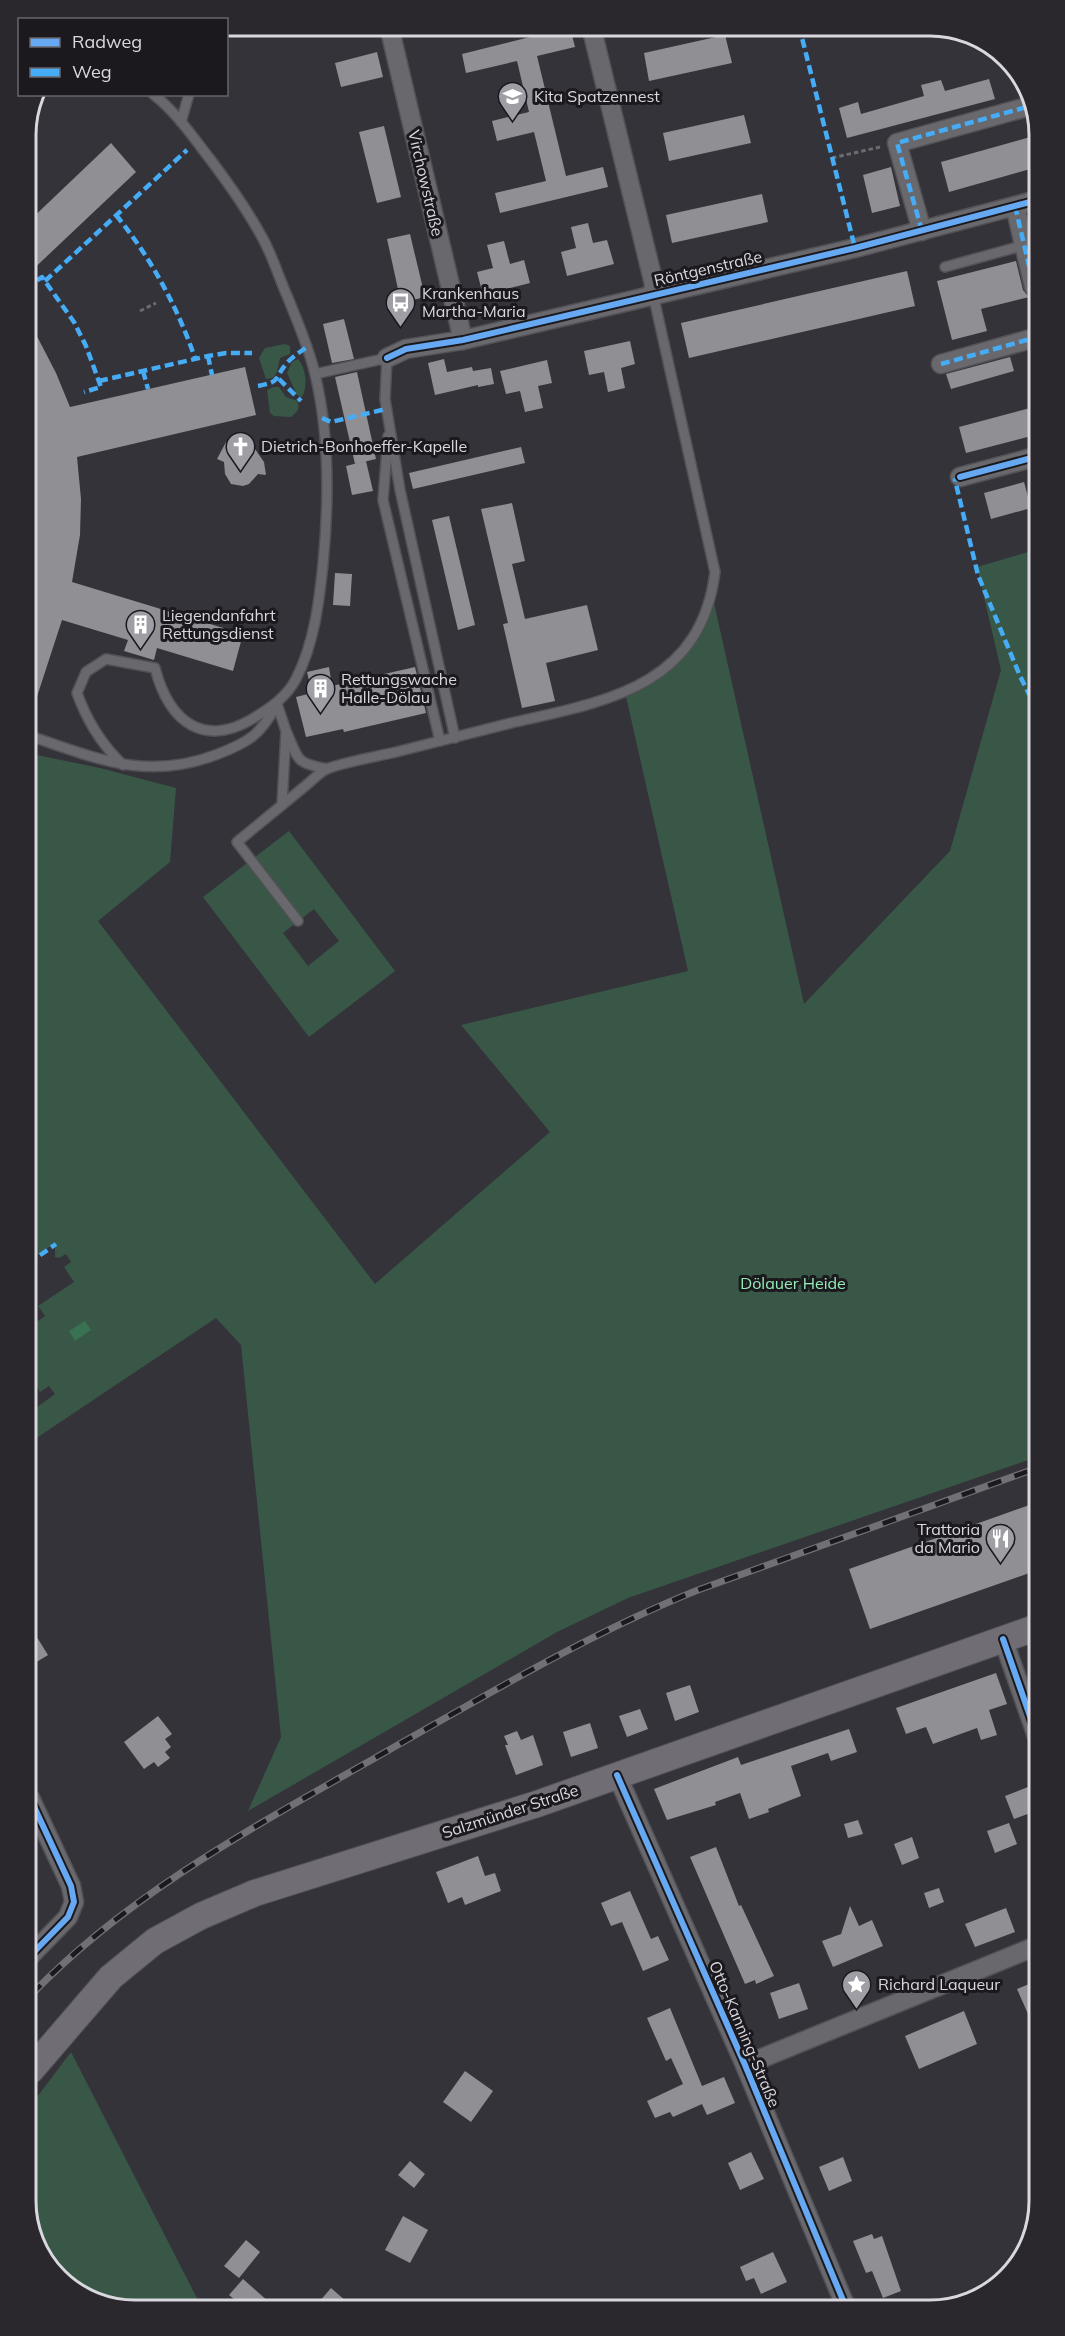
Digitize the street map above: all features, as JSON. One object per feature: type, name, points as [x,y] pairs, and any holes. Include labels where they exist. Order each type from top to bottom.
[{"type":"main road","name":"Salzmünder Straße","points":[[36,2064],[111,1977],[155,1941],[201,1916],[255,1893],[537,1804],[1029,1630]]},
{"type":"street","name":"Virchowstraße","points":[[391,36],[463,340]]},
{"type":"street","points":[[593,36],[654,284],[653,294]]},
{"type":"street","points":[[922,231],[897,143],[1025,108]]},
{"type":"street","name":"Röntgenstraße","points":[[387,358],[406,349],[463,340],[922,231],[1029,202]]},
{"type":"street","points":[[1015,206],[1029,264]]},
{"type":"street","points":[[941,364],[1029,339]]},
{"type":"street","points":[[960,477],[1029,458]]},
{"type":"street","points":[[1003,1639],[1029,1713]]},
{"type":"street","name":"Otto-Kanning-Straße","points":[[617,1775],[745,2065],[839,2300]]},
{"type":"street","points":[[36,1811],[71,1886],[74,1902],[68,1917],[36,1950]]},
{"type":"street","points":[[745,2065],[1029,1949]]},
{"type":"lane","points":[[36,738],[123,765],[141,768],[188,764],[218,754],[259,733],[265,726],[277,704],[297,678],[315,623],[321,584],[327,473],[315,374],[301,327],[263,239],[223,176],[181,122],[155,96]]},
{"type":"lane","points":[[181,122],[188,96]]},
{"type":"lane","points":[[945,267],[1025,245]]},
{"type":"lane","points":[[277,704],[298,760],[306,765],[327,769],[551,714],[625,692],[651,679],[683,651],[704,618],[712,594],[715,572],[653,294]]},
{"type":"lane","points":[[315,374],[387,358],[385,399],[400,490],[455,738]]},
{"type":"lane","points":[[389,422],[383,500],[440,741]]},
{"type":"lane","points":[[383,500],[400,490]]},
{"type":"lane","points":[[123,765],[109,751],[85,717],[78,693],[86,672],[106,659],[154,668],[160,690],[168,704],[196,728],[212,731],[230,730],[277,704]]},
{"type":"lane","points":[[282,805],[286,731]]},
{"type":"lane","points":[[298,921],[237,842],[327,769]]},
{"type":"path","points":[[832,158],[897,143]]},
{"type":"path","points":[[140,311],[156,303]]},
{"type":"green space","points":[[285,344],[290,346],[290,354],[280,358],[273,378],[266,379],[259,358],[265,348]]},
{"type":"green space","points":[[298,359],[305,377],[302,397],[297,395],[287,373],[292,362]]},
{"type":"green space","points":[[279,387],[286,397],[297,401],[298,410],[291,417],[274,416],[270,413],[267,390]]},
{"type":"green space","name":"Dölauer Heide","points":[[1029,552],[1029,1460],[628,1598],[557,1632],[248,1811],[281,1737],[241,1345],[216,1318],[36,1438],[36,1408],[55,1394],[49,1386],[40,1392],[36,1385],[36,1322],[45,1316],[38,1306],[74,1282],[64,1267],[71,1262],[66,1254],[59,1258],[55,1257],[55,1245],[36,1256],[36,755],[100,768],[176,788],[170,862],[98,921],[375,1284],[550,1132],[461,1025],[688,971],[625,692],[683,651],[712,594],[804,1004],[950,851],[1001,670],[977,567]]},
{"type":"green space","points":[[289,831],[395,971],[309,1037],[203,897]],"holes":[[[314,909],[339,941],[308,966],[283,933]]]},
{"type":"green space","points":[[71,2052],[198,2300],[116,2298],[86,2287],[65,2271],[49,2250],[38,2220],[36,2098]]},
{"type":"shaded area","points":[[85,1321],[91,1330],[75,1341],[69,1331]]},
{"type":"building","points":[[534,36],[572,36],[575,47],[537,56],[566,176],[603,167],[608,187],[500,213],[495,193],[546,181],[534,132],[497,141],[492,121],[529,112],[517,61],[466,73],[462,54]]},
{"type":"building","points":[[725,36],[732,63],[649,81],[644,53]]},
{"type":"building","points":[[377,52],[383,77],[341,87],[335,63]]},
{"type":"building","points":[[989,79],[995,99],[847,138],[839,108],[858,102],[861,114],[924,96],[921,85],[941,80],[945,91]]},
{"type":"building","points":[[744,115],[751,143],[669,161],[663,133]]},
{"type":"building","points":[[384,126],[401,197],[377,203],[359,132]]},
{"type":"building","points":[[1029,137],[1029,169],[949,192],[941,162]]},
{"type":"building","points":[[111,143],[136,172],[36,267],[36,214]]},
{"type":"building","points":[[891,167],[900,206],[872,213],[863,175]]},
{"type":"building","points":[[762,194],[768,222],[672,243],[666,215]]},
{"type":"building","points":[[588,223],[593,243],[607,240],[614,264],[567,276],[561,252],[576,248],[571,227]]},
{"type":"building","points":[[410,234],[425,297],[401,303],[387,239]]},
{"type":"building","points":[[504,241],[510,264],[524,260],[530,283],[483,295],[477,272],[493,268],[487,245]]},
{"type":"building","points":[[1016,261],[1023,290],[1029,297],[981,309],[987,331],[952,340],[937,281]]},
{"type":"building","points":[[907,271],[915,306],[689,358],[681,323]]},
{"type":"building","points":[[344,319],[354,359],[332,363],[323,324]]},
{"type":"building","points":[[36,334],[70,407],[245,367],[256,415],[77,457],[81,499],[80,535],[72,582],[243,634],[233,671],[157,648],[154,660],[124,651],[128,640],[62,620],[36,700]]},
{"type":"building","points":[[630,341],[635,364],[621,368],[625,388],[608,392],[604,372],[589,375],[584,351]]},
{"type":"building","points":[[1010,357],[1014,371],[951,389],[946,374]]},
{"type":"building","points":[[444,359],[447,372],[472,367],[473,371],[491,368],[494,384],[478,387],[478,385],[435,395],[428,363]]},
{"type":"building","points":[[547,360],[552,383],[538,386],[543,408],[525,412],[520,391],[506,394],[500,371]]},
{"type":"building","points":[[357,372],[376,459],[355,464],[335,377]]},
{"type":"building","points":[[1029,408],[1029,437],[966,453],[959,427]]},
{"type":"building","points":[[226,442],[255,449],[264,462],[266,475],[258,474],[249,484],[243,486],[231,484],[225,474],[224,462],[217,459]]},
{"type":"building","points":[[521,447],[525,463],[413,489],[409,473]]},
{"type":"building","points":[[366,461],[373,491],[352,495],[346,466]]},
{"type":"building","points":[[1024,482],[1029,509],[991,519],[984,493]]},
{"type":"building","points":[[512,503],[525,561],[512,564],[525,619],[587,605],[598,650],[546,663],[555,701],[522,708],[503,624],[508,623],[481,509]]},
{"type":"building","points":[[449,516],[475,625],[458,630],[432,520]]},
{"type":"building","points":[[335,573],[352,574],[350,606],[333,605]]},
{"type":"building","points":[[329,667],[332,686],[415,667],[426,713],[344,732],[343,729],[306,737],[296,697],[312,693],[307,672]]},
{"type":"building","points":[[1029,1505],[1029,1573],[870,1629],[849,1569]]},
{"type":"building","points":[[36,1636],[48,1655],[36,1662]]},
{"type":"building","points":[[996,1673],[1007,1704],[989,1710],[997,1735],[981,1740],[977,1728],[933,1744],[926,1727],[906,1734],[896,1708]]},
{"type":"building","points":[[690,1685],[699,1712],[675,1721],[666,1693]]},
{"type":"building","points":[[640,1709],[648,1729],[627,1737],[619,1716]]},
{"type":"building","points":[[158,1716],[172,1734],[165,1739],[171,1747],[165,1752],[170,1758],[158,1767],[154,1762],[144,1769],[124,1742]]},
{"type":"building","points":[[590,1723],[598,1748],[571,1757],[563,1732]]},
{"type":"building","points":[[849,1729],[857,1752],[831,1761],[828,1753],[791,1766],[801,1796],[749,1819],[740,1793],[715,1802],[716,1805],[667,1820],[654,1789],[738,1757],[741,1765]]},
{"type":"building","points":[[517,1731],[521,1740],[533,1735],[543,1765],[516,1775],[504,1736]]},
{"type":"building","points":[[1028,1787],[1029,1814],[1014,1819],[1005,1796]]},
{"type":"building","points":[[858,1820],[863,1834],[848,1838],[844,1824]]},
{"type":"building","points":[[1009,1823],[1017,1844],[995,1853],[987,1831]]},
{"type":"building","points":[[912,1837],[919,1858],[902,1865],[894,1844]]},
{"type":"building","points":[[716,1847],[739,1906],[741,1905],[774,1976],[756,1984],[755,1980],[745,1984],[690,1857]]},
{"type":"building","points":[[478,1856],[485,1876],[495,1873],[501,1891],[465,1905],[462,1897],[448,1903],[436,1872]]},
{"type":"building","points":[[939,1888],[944,1902],[929,1908],[924,1893]]},
{"type":"building","points":[[630,1891],[651,1939],[658,1936],[669,1960],[643,1971],[622,1922],[611,1926],[601,1903]]},
{"type":"building","points":[[850,1906],[859,1926],[872,1920],[883,1946],[833,1967],[822,1941],[841,1934]]},
{"type":"building","points":[[1006,1908],[1015,1932],[975,1947],[965,1924]]},
{"type":"building","points":[[799,1983],[808,2009],[779,2019],[770,1993]]},
{"type":"building","points":[[1029,1984],[1029,2014],[1028,2014],[1017,1989]]},
{"type":"building","points":[[670,2008],[702,2086],[724,2077],[735,2103],[707,2115],[702,2104],[673,2117],[670,2112],[655,2118],[647,2101],[683,2084],[671,2058],[666,2061],[647,2018]]},
{"type":"building","points":[[964,2011],[977,2044],[919,2069],[905,2036]]},
{"type":"building","points":[[465,2071],[493,2091],[471,2122],[443,2102]]},
{"type":"building","points":[[751,2152],[764,2179],[740,2190],[728,2163]]},
{"type":"building","points":[[843,2157],[852,2181],[829,2191],[819,2167]]},
{"type":"building","points":[[410,2161],[425,2174],[414,2188],[398,2175]]},
{"type":"building","points":[[403,2216],[428,2230],[410,2263],[385,2250]]},
{"type":"building","points":[[872,2234],[874,2239],[882,2236],[901,2291],[883,2298],[872,2271],[866,2273],[853,2241]]},
{"type":"building","points":[[246,2240],[260,2252],[239,2278],[224,2266]]},
{"type":"building","points":[[773,2252],[787,2282],[761,2294],[754,2278],[746,2281],[740,2267]]},
{"type":"building","points":[[243,2279],[267,2300],[235,2300],[229,2295]]},
{"type":"building","points":[[331,2288],[345,2300],[321,2300]]},
{"type":"railway","points":[[36,1990],[70,1957],[112,1923],[155,1890],[201,1860],[294,1804],[579,1644],[698,1590],[1029,1471]]},
{"type":"marked path","points":[[802,36],[855,248]]},
{"type":"marked path","points":[[922,231],[897,143],[1025,108]]},
{"type":"marked path","points":[[45,281],[187,150]]},
{"type":"marked path","points":[[1015,206],[1029,266]]},
{"type":"marked path","points":[[116,215],[141,248],[162,283],[195,358]]},
{"type":"marked path","points":[[36,281],[42,277],[74,322],[86,346],[101,387],[84,392]]},
{"type":"marked path","points":[[941,364],[1029,339]]},
{"type":"marked path","points":[[258,386],[277,379],[289,361],[307,347]]},
{"type":"marked path","points":[[99,381],[208,356],[252,353]]},
{"type":"marked path","points":[[208,356],[212,375]]},
{"type":"marked path","points":[[143,371],[148,389]]},
{"type":"marked path","points":[[279,379],[301,401]]},
{"type":"marked path","points":[[322,418],[331,422],[386,409]]},
{"type":"marked path","points":[[962,477],[955,480],[978,575],[1029,694]]},
{"type":"marked path","points":[[36,1258],[56,1244]]},
{"type":"cycle path","points":[[387,358],[406,349],[463,340],[855,248],[1029,202]]},
{"type":"cycle path","points":[[960,477],[1029,459]]},
{"type":"cycle path","points":[[1003,1639],[1029,1713]]},
{"type":"cycle path","points":[[617,1775],[745,2065],[843,2300]]},
{"type":"cycle path","points":[[36,1811],[71,1886],[74,1902],[68,1917],[36,1950]]},
{"type":"place","name":"Kita Spatzennest","points":[[513,122]]},
{"type":"place","name":"Krankenhaus Martha-Maria","points":[[401,328]]},
{"type":"place","name":"Dietrich-Bonhoeffer-Kapelle","points":[[240,472]]},
{"type":"place","name":"Liegendanfahrt Rettungsdienst","points":[[141,650]]},
{"type":"place","name":"Rettungswache Halle-Dölau","points":[[320,714]]},
{"type":"place","name":"Trattoria da Mario","points":[[1001,1564]]},
{"type":"place","name":"Richard Laqueur","points":[[857,2010]]}]
